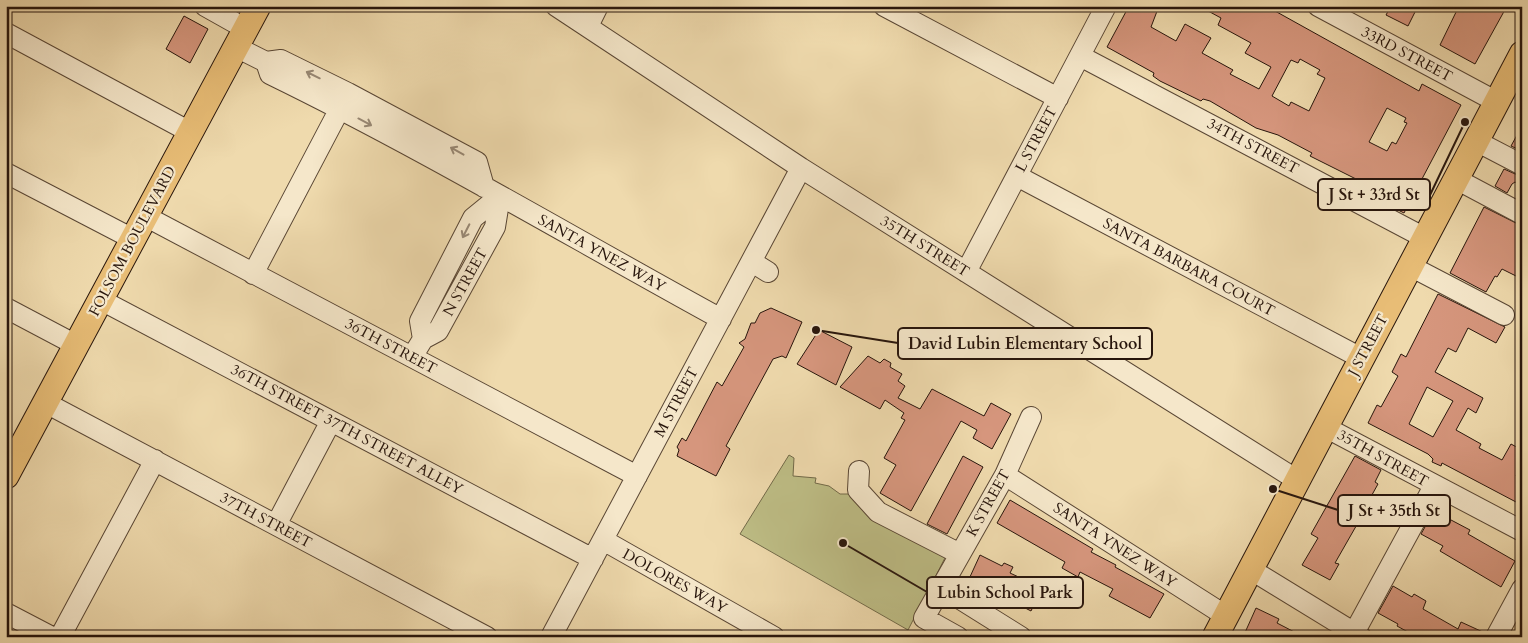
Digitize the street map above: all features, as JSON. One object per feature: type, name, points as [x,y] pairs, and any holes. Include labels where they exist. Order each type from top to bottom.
[{"type":"main road","name":"FOLSOM BOULEVARD","points":[[6,476],[14,444],[46,402],[258,6]]},
{"type":"main road","name":"J STREET","points":[[1220,626],[1522,54]]},
{"type":"street","points":[[205,6],[266,62],[281,60],[344,100],[477,162],[492,192]]},
{"type":"street","name":"35TH STREET","points":[[556,6],[801,168],[1297,480]]},
{"type":"street","points":[[588,26],[598,6]]},
{"type":"street","points":[[884,6],[1058,98]]},
{"type":"street","name":"33RD STREET","points":[[1318,6],[1413,48],[1497,102]]},
{"type":"street","name":"L STREET","points":[[966,272],[1080,56],[1100,8]]},
{"type":"street","points":[[6,33],[190,132]]},
{"type":"street","name":"34TH STREET","points":[[1080,56],[1425,238]]},
{"type":"street","points":[[253,274],[344,100]]},
{"type":"street","points":[[1476,141],[1522,165]]},
{"type":"street","name":"M STREET","points":[[552,637],[721,319],[760,266],[801,168]]},
{"type":"street","points":[[6,173],[133,239]]},
{"type":"street","name":"SANTA BARBARA COURT","points":[[1017,176],[1361,358]]},
{"type":"street","points":[[1456,179],[1520,213],[1522,210]]},
{"type":"street","name":"SANTA YNEZ WAY","points":[[492,192],[721,319]]},
{"type":"street","name":"N STREET","points":[[412,357],[423,339],[438,331],[495,227],[492,192]]},
{"type":"street","name":"36TH STREET","points":[[145,216],[637,476]]},
{"type":"street","points":[[1410,266],[1504,315]]},
{"type":"street","name":"36TH STREET 37TH STREET ALLEY","points":[[100,300],[593,559]]},
{"type":"street","points":[[6,308],[76,345]]},
{"type":"street","name":"37TH STREET","points":[[46,402],[487,637]]},
{"type":"street","name":"K STREET","points":[[958,637],[924,618],[1005,474],[1030,418]]},
{"type":"street","points":[[276,525],[331,421]]},
{"type":"street","name":"35TH STREET","points":[[1325,427],[1522,531]]},
{"type":"street","points":[[60,637],[154,460]]},
{"type":"street","points":[[859,471],[858,490],[878,512],[960,554]]},
{"type":"street","name":"SANTA YNEZ WAY","points":[[1005,474],[1220,626]]},
{"type":"street","points":[[1250,569],[1357,635],[1434,486]]},
{"type":"street","name":"DOLORES WAY","points":[[603,540],[774,637]]},
{"type":"street","points":[[941,587],[1021,637]]},
{"type":"street","points":[[1496,637],[1522,589]]},
{"type":"street","points":[[6,613],[52,637]]},
{"type":"green space","points":[[789,455],[794,458],[793,476],[816,478],[815,483],[829,486],[840,494],[854,494],[948,552],[908,630],[740,534]]},
{"type":"building","points":[[1129,6],[1159,6],[1151,27],[1176,41],[1185,24],[1211,38],[1202,53],[1233,70],[1230,74],[1259,89],[1271,67],[1245,53],[1251,43],[1218,25],[1221,18],[1199,6],[1266,6],[1419,91],[1422,84],[1461,105],[1404,213],[1380,201],[1384,193],[1310,156],[1312,153],[1278,135],[1256,128],[1210,101],[1203,99],[1201,101],[1160,81],[1153,76],[1154,73],[1107,47]],"holes":[[[1300,59],[1320,70],[1317,74],[1325,78],[1309,111],[1291,102],[1289,106],[1272,96],[1291,60],[1298,63]],[[1387,108],[1406,118],[1404,122],[1407,123],[1396,144],[1392,142],[1387,151],[1369,142]]]},
{"type":"building","points":[[1391,6],[1418,6],[1408,26],[1386,15]]},
{"type":"building","points":[[1459,6],[1507,6],[1475,64],[1440,45]]},
{"type":"building","points":[[184,16],[208,29],[190,63],[166,49]]},
{"type":"building","points":[[1522,126],[1522,151],[1511,146]]},
{"type":"building","points":[[1504,169],[1522,177],[1522,186],[1515,182],[1507,193],[1495,186]]},
{"type":"building","points":[[1484,207],[1522,226],[1522,279],[1502,269],[1497,277],[1495,276],[1486,292],[1450,273]]},
{"type":"building","points":[[1438,294],[1505,327],[1496,343],[1468,328],[1456,352],[1448,348],[1435,372],[1483,398],[1476,413],[1468,408],[1456,430],[1481,444],[1479,448],[1502,460],[1511,444],[1522,450],[1522,464],[1516,476],[1522,479],[1522,491],[1516,502],[1442,463],[1441,466],[1432,462],[1433,459],[1428,454],[1368,423],[1377,405],[1381,407],[1398,376],[1392,372],[1401,354],[1406,357]],"holes":[[[1427,387],[1453,401],[1433,437],[1409,424]]]},
{"type":"building","points":[[771,308],[802,322],[786,358],[782,356],[773,359],[726,446],[730,449],[716,476],[677,456],[679,450],[677,447],[682,438],[686,441],[717,382],[722,386],[744,347],[739,343],[745,339],[751,323],[755,323],[760,313]]},
{"type":"building","points":[[819,330],[852,347],[836,385],[797,364]]},
{"type":"building","points":[[868,356],[880,363],[884,359],[891,363],[890,367],[902,374],[898,381],[905,386],[898,398],[920,409],[932,389],[984,416],[991,403],[1011,414],[992,449],[973,438],[977,430],[961,421],[911,511],[880,493],[896,465],[884,458],[905,420],[901,418],[904,413],[885,400],[880,409],[840,387]]},
{"type":"building","points":[[963,456],[983,467],[947,534],[927,524]]},
{"type":"building","points":[[1355,456],[1381,470],[1375,482],[1378,484],[1368,502],[1372,504],[1362,523],[1359,521],[1335,563],[1339,564],[1330,580],[1302,565],[1318,538],[1311,534]]},
{"type":"building","points":[[1010,500],[1093,549],[1091,552],[1116,565],[1115,567],[1164,594],[1150,618],[1109,596],[1113,589],[1080,572],[1078,577],[1062,568],[1065,562],[997,523]]},
{"type":"building","points":[[1434,511],[1470,530],[1468,534],[1515,561],[1501,587],[1440,551],[1443,546],[1421,534]]},
{"type":"building","points":[[980,555],[1002,566],[1004,563],[1013,567],[1010,573],[1042,588],[1031,611],[969,579]]},
{"type":"building","points":[[1393,586],[1412,597],[1414,594],[1426,601],[1423,609],[1458,629],[1461,622],[1485,633],[1484,637],[1417,637],[1397,626],[1398,624],[1378,613]]},
{"type":"building","points":[[1256,608],[1279,619],[1277,623],[1304,637],[1243,637]]},
{"type":"place","name":"J St + 33rd St","points":[[1465,122]]},
{"type":"place","name":"David Lubin Elementary School","points":[[816,330]]},
{"type":"place","name":"J St + 35th St","points":[[1273,489]]},
{"type":"place","name":"Lubin School Park","points":[[843,543]]}]
